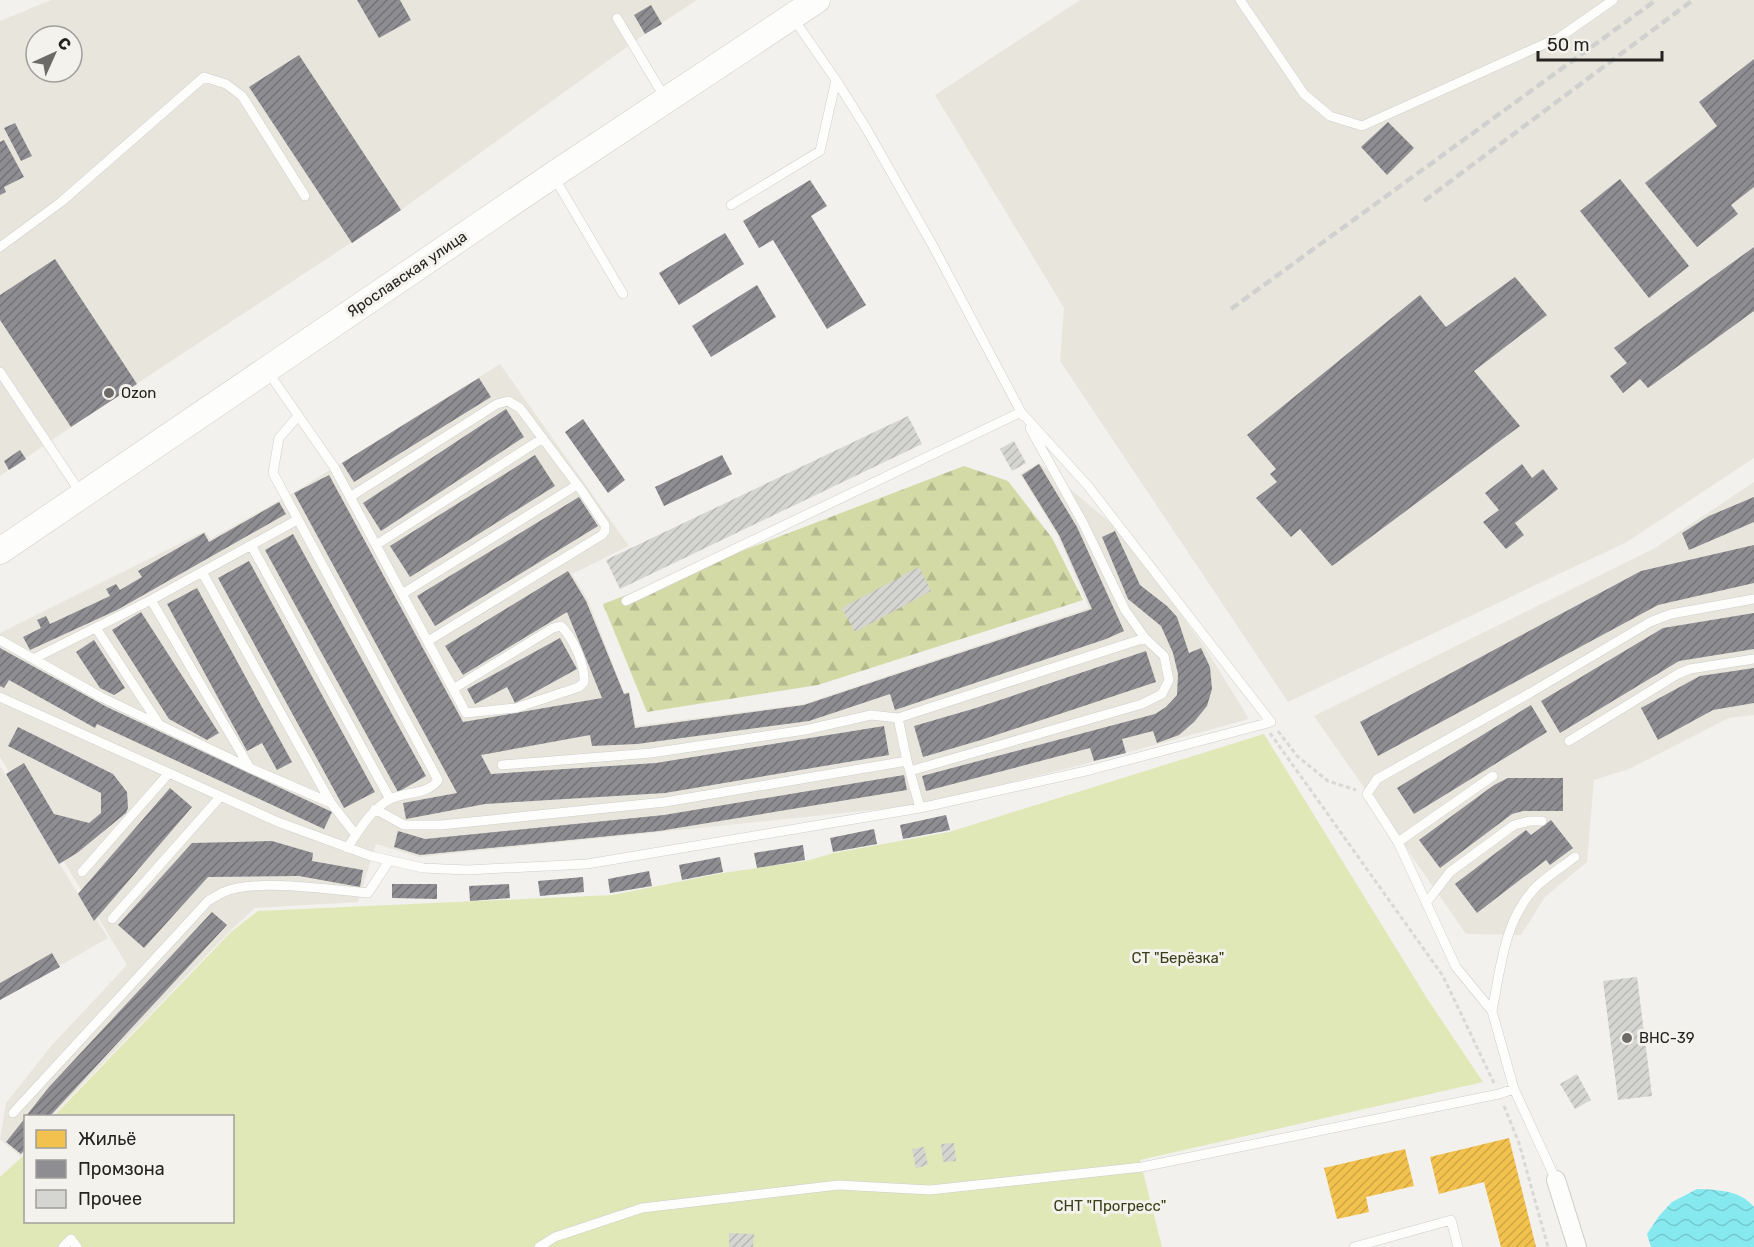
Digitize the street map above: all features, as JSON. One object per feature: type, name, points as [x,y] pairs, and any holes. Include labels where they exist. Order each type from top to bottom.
[{"type":"main road","name":"Ярославская улица","points":[[0,551],[553,175],[817,0]]},
{"type":"street","points":[[1556,1180],[1577,1247]]},
{"type":"lane","points":[[1240,0],[1304,94],[1330,116],[1362,126],[1560,37],[1614,0]]},
{"type":"lane","points":[[375,809],[404,825],[441,825],[664,802],[909,766],[1143,704],[1162,694],[1169,680],[1164,656],[1145,638],[1125,610],[1083,523],[933,246],[866,128],[792,17]]},
{"type":"lane","points":[[617,18],[667,100]]},
{"type":"lane","points":[[0,247],[61,202],[204,77],[226,84],[242,96],[305,196]]},
{"type":"lane","points":[[731,205],[820,151],[836,80]]},
{"type":"lane","points":[[553,175],[623,294]]},
{"type":"lane","points":[[266,370],[334,467],[351,497],[402,594],[428,641],[453,689],[466,713],[516,708],[579,687],[584,682],[585,672],[568,633],[561,626],[553,628],[453,689]]},
{"type":"lane","points":[[0,372],[82,496]]},
{"type":"lane","points":[[351,497],[497,404],[508,401],[520,408],[605,525],[602,535],[428,641]]},
{"type":"lane","points":[[627,601],[1021,412]]},
{"type":"lane","points":[[0,697],[278,822],[347,848],[389,861],[423,868],[467,870],[587,864],[920,808],[1090,770],[1268,723],[1088,486],[1021,412]]},
{"type":"lane","points":[[298,416],[279,438],[273,473],[438,780],[434,786],[390,799],[375,809],[347,848]]},
{"type":"lane","points":[[376,544],[543,438]]},
{"type":"lane","points":[[402,594],[578,485]]},
{"type":"lane","points":[[33,659],[151,600],[297,519]]},
{"type":"lane","points":[[252,545],[390,799]]},
{"type":"lane","points":[[202,572],[331,803],[356,836]]},
{"type":"lane","points":[[1556,1180],[1514,1089],[1492,1011],[1456,967],[1398,842],[1367,794],[1377,779],[1650,622],[1671,614],[1754,599]]},
{"type":"lane","points":[[151,600],[250,768]]},
{"type":"lane","points":[[96,628],[159,724]]},
{"type":"lane","points":[[502,765],[651,753],[805,730],[871,715],[898,718],[1145,638]]},
{"type":"lane","points":[[0,640],[100,697],[250,768],[331,803]]},
{"type":"lane","points":[[1569,741],[1678,674],[1690,669],[1754,658]]},
{"type":"lane","points":[[898,718],[920,808]]},
{"type":"lane","points":[[82,872],[169,774]]},
{"type":"lane","points":[[1398,842],[1493,776]]},
{"type":"lane","points":[[112,920],[220,796]]},
{"type":"lane","points":[[1426,903],[1450,872],[1514,825],[1530,820],[1542,821]]},
{"type":"lane","points":[[1492,1011],[1504,948],[1514,916],[1537,886],[1575,857]]},
{"type":"lane","points":[[13,1113],[208,901],[225,891],[249,886],[368,893],[389,861]]},
{"type":"lane","points":[[539,1247],[555,1237],[642,1208],[838,1185],[930,1190],[1142,1167],[1499,1094],[1514,1089]]},
{"type":"lane","points":[[1354,1247],[1451,1220],[1458,1247]]},
{"type":"lane","points":[[63,1247],[71,1239],[77,1247]]},
{"type":"path","points":[[1268,723],[1297,756],[1328,781],[1367,794]]},
{"type":"path","points":[[1268,723],[1443,976],[1520,1143],[1548,1247]]},
{"type":"shaded area","points":[[51,0],[697,0],[645,34],[401,210],[0,476],[0,21]]},
{"type":"shaded area","points":[[1080,0],[1754,0],[1754,458],[1627,542],[1288,702],[1060,361],[1064,308],[935,95]]},
{"type":"shaded area","points":[[500,364],[629,546],[572,574],[588,600],[624,693],[629,692],[636,726],[804,704],[1089,608],[1058,536],[1020,474],[1039,463],[1118,529],[1206,649],[1249,719],[1093,762],[921,805],[419,857],[376,844],[358,902],[255,908],[229,932],[53,1115],[24,1115],[24,1152],[21,1157],[0,1139],[6,1103],[51,1046],[127,965],[0,757],[0,633],[205,531],[210,539],[293,493]]},
{"type":"shaded area","points":[[1754,482],[1754,715],[1729,718],[1629,769],[1594,780],[1587,862],[1545,897],[1521,935],[1466,934],[1314,716],[1655,548]]},
{"type":"shaded area","points":[[0,766],[94,920],[96,918],[108,938],[0,1000]]},
{"type":"green space","points":[[964,466],[1008,481],[1052,538],[1083,600],[818,685],[647,712],[603,604]]},
{"type":"green space","name":"СТ \"Берёзка\"","points":[[1264,734],[1428,1000],[1483,1082],[1140,1160],[1162,1247],[0,1247],[0,1177],[24,1155],[24,1223],[234,1223],[234,1115],[55,1115],[231,932],[258,911],[612,895],[723,873],[806,861],[834,853],[949,832]]},
{"type":"water","points":[[1697,1189],[1735,1194],[1754,1207],[1754,1247],[1651,1247],[1647,1234],[1659,1216],[1672,1202]]},
{"type":"building: Жильё","points":[[1509,1138],[1536,1247],[1501,1247],[1484,1182],[1439,1194],[1430,1157]]},
{"type":"building: Жильё","points":[[1405,1149],[1414,1186],[1366,1197],[1369,1212],[1337,1219],[1324,1168]]},
{"type":"building: Промзона","points":[[357,0],[400,0],[411,20],[379,38]]},
{"type":"building: Промзона","points":[[651,5],[662,24],[645,34],[634,15]]},
{"type":"building: Промзона","points":[[299,55],[401,210],[352,243],[249,87]]},
{"type":"building: Промзона","points":[[1754,59],[1754,187],[1731,205],[1738,214],[1697,247],[1645,183],[1717,126],[1699,102]]},
{"type":"building: Промзона","points":[[1388,122],[1414,148],[1387,175],[1361,147]]},
{"type":"building: Промзона","points":[[15,123],[32,156],[21,161],[4,128]]},
{"type":"building: Промзона","points":[[4,140],[24,177],[4,187],[6,192],[0,195],[0,142]]},
{"type":"building: Промзона","points":[[1620,179],[1689,266],[1649,298],[1580,211]]},
{"type":"building: Промзона","points":[[810,180],[827,206],[811,216],[866,305],[827,329],[773,240],[759,248],[743,221]]},
{"type":"building: Промзона","points":[[725,233],[744,264],[679,305],[659,273]]},
{"type":"building: Промзона","points":[[1754,247],[1754,311],[1648,388],[1640,379],[1623,393],[1610,376],[1627,363],[1614,348]]},
{"type":"building: Промзона","points":[[55,259],[137,384],[71,427],[0,320],[0,295]]},
{"type":"building: Промзона","points":[[1515,277],[1547,315],[1474,371],[1520,426],[1332,566],[1300,529],[1291,537],[1256,498],[1277,482],[1270,474],[1276,469],[1247,435],[1420,295],[1446,327]]},
{"type":"building: Промзона","points":[[757,285],[776,317],[711,357],[692,326]]},
{"type":"building: Промзона","points":[[479,378],[491,397],[354,482],[342,463]]},
{"type":"building: Промзона","points":[[506,409],[524,437],[381,531],[363,503]]},
{"type":"building: Промзона","points":[[583,419],[625,480],[608,493],[565,432]]},
{"type":"building: Промзона","points":[[20,450],[26,459],[9,470],[4,461]]},
{"type":"building: Промзона","points":[[535,455],[555,486],[410,577],[390,546]]},
{"type":"building: Промзона","points":[[722,455],[732,474],[664,506],[655,487]]},
{"type":"building: Промзона","points":[[1039,464],[1077,527],[1124,631],[895,710],[890,694],[809,721],[637,744],[592,746],[590,735],[481,755],[491,774],[656,763],[884,726],[889,755],[665,793],[485,804],[406,819],[403,803],[457,793],[294,493],[329,475],[463,722],[602,698],[567,612],[463,675],[445,646],[568,571],[586,601],[624,694],[629,693],[635,728],[804,705],[1092,609],[1059,535],[1022,475]]},
{"type":"building: Промзона","points":[[1522,464],[1532,478],[1543,469],[1558,489],[1515,523],[1524,535],[1506,549],[1483,522],[1499,510],[1485,493]]},
{"type":"building: Промзона","points":[[579,497],[598,526],[435,626],[417,596]]},
{"type":"building: Промзона","points":[[1754,497],[1754,522],[1689,550],[1682,533],[1709,516]]},
{"type":"building: Промзона","points":[[279,502],[286,514],[117,610],[30,650],[23,637],[41,628],[37,620],[46,616],[50,624],[110,596],[106,589],[116,584],[120,590],[142,577],[138,571],[204,533],[209,542]]},
{"type":"building: Промзона","points":[[1115,531],[1140,585],[1177,617],[1189,653],[1201,648],[1210,667],[1212,689],[1207,706],[1179,735],[1157,743],[1153,731],[1122,739],[1126,753],[1094,761],[1090,748],[926,791],[922,776],[1155,714],[1166,707],[1177,695],[1178,674],[1173,653],[1161,626],[1128,599],[1102,537]]},
{"type":"building: Промзона","points":[[293,534],[426,776],[398,792],[265,550]]},
{"type":"building: Промзона","points":[[1754,545],[1754,583],[1658,605],[1378,756],[1360,722],[1641,571]]},
{"type":"building: Промзона","points":[[249,561],[375,792],[344,808],[218,578]]},
{"type":"building: Промзона","points":[[197,588],[292,762],[277,770],[262,743],[247,751],[167,604]]},
{"type":"building: Промзона","points":[[141,612],[219,733],[207,740],[169,719],[112,630]]},
{"type":"building: Промзона","points":[[1754,613],[1754,649],[1679,661],[1560,733],[1541,701],[1663,628]]},
{"type":"building: Промзона","points":[[560,638],[577,669],[515,703],[507,687],[475,704],[467,689]]},
{"type":"building: Промзона","points":[[94,640],[125,688],[114,695],[100,688],[76,652]]},
{"type":"building: Промзона","points":[[0,648],[107,707],[332,812],[324,829],[97,724],[95,728],[9,680],[4,688],[0,686]]},
{"type":"building: Промзона","points":[[1146,651],[1156,682],[923,757],[914,726],[976,708]]},
{"type":"building: Промзона","points":[[1754,668],[1754,703],[1713,710],[1658,740],[1641,708],[1700,676]]},
{"type":"building: Промзона","points":[[1531,705],[1547,732],[1414,814],[1397,788]]},
{"type":"building: Промзона","points":[[18,727],[113,774],[127,792],[126,813],[77,853],[59,864],[6,774],[24,763],[54,814],[89,823],[101,813],[101,793],[8,746]]},
{"type":"building: Промзона","points":[[904,775],[907,790],[659,831],[420,855],[394,847],[398,831],[425,839],[664,815]]},
{"type":"building: Промзона","points":[[1508,778],[1563,778],[1563,811],[1523,811],[1512,814],[1440,868],[1419,840],[1494,785]]},
{"type":"building: Промзона","points":[[170,788],[192,807],[94,921],[78,894]]},
{"type":"building: Промзона","points":[[946,815],[950,830],[903,839],[900,825]]},
{"type":"building: Промзона","points":[[1551,820],[1573,848],[1550,865],[1546,860],[1477,913],[1455,884],[1526,830],[1531,835]]},
{"type":"building: Промзона","points":[[874,829],[877,844],[833,852],[830,838]]},
{"type":"building: Промзона","points":[[272,841],[313,853],[312,861],[363,870],[360,887],[299,876],[208,877],[144,948],[118,925],[192,843]]},
{"type":"building: Промзона","points":[[803,845],[805,860],[757,868],[754,853]]},
{"type":"building: Промзона","points":[[720,857],[723,872],[682,880],[679,865]]},
{"type":"building: Промзона","points":[[649,871],[652,886],[610,893],[608,879]]},
{"type":"building: Промзона","points":[[583,877],[584,892],[540,896],[538,881]]},
{"type":"building: Промзона","points":[[392,884],[437,884],[437,899],[392,898]]},
{"type":"building: Промзона","points":[[509,884],[510,898],[470,901],[469,886]]},
{"type":"building: Промзона","points":[[212,912],[227,925],[51,1115],[27,1115],[49,1087]]},
{"type":"building: Промзона","points":[[52,953],[60,967],[0,1000],[0,983]]},
{"type":"building: Промзона","points":[[24,1120],[24,1150],[21,1154],[6,1142]]},
{"type":"building: Прочее","points":[[908,416],[922,444],[620,589],[606,560]]},
{"type":"building: Прочее","points":[[1014,441],[1026,463],[1012,471],[1000,449]]},
{"type":"building: Прочее","points":[[919,567],[931,591],[855,632],[842,608]]},
{"type":"building: Прочее","name":"ВНС-39","points":[[1637,977],[1652,1096],[1618,1100],[1603,981]]},
{"type":"building: Прочее","points":[[1577,1074],[1591,1100],[1575,1109],[1560,1084]]},
{"type":"building: Прочее","points":[[954,1143],[956,1161],[943,1162],[941,1144]]},
{"type":"building: Прочее","points":[[924,1147],[928,1165],[916,1168],[912,1149]]},
{"type":"building: Прочее","points":[[729,1233],[754,1234],[753,1247],[729,1247]]},
{"type":"railway","points":[[1231,309],[1656,0]]},
{"type":"railway","points":[[1424,201],[1693,0]]},
{"type":"place","name":"Ozon","points":[[109,393]]},
{"type":"place","name":"ВНС-39","points":[[1627,1038]]},
{"type":"park label","name":"СНТ \"Прогресс\"","points":[[1110,1206]]}]
